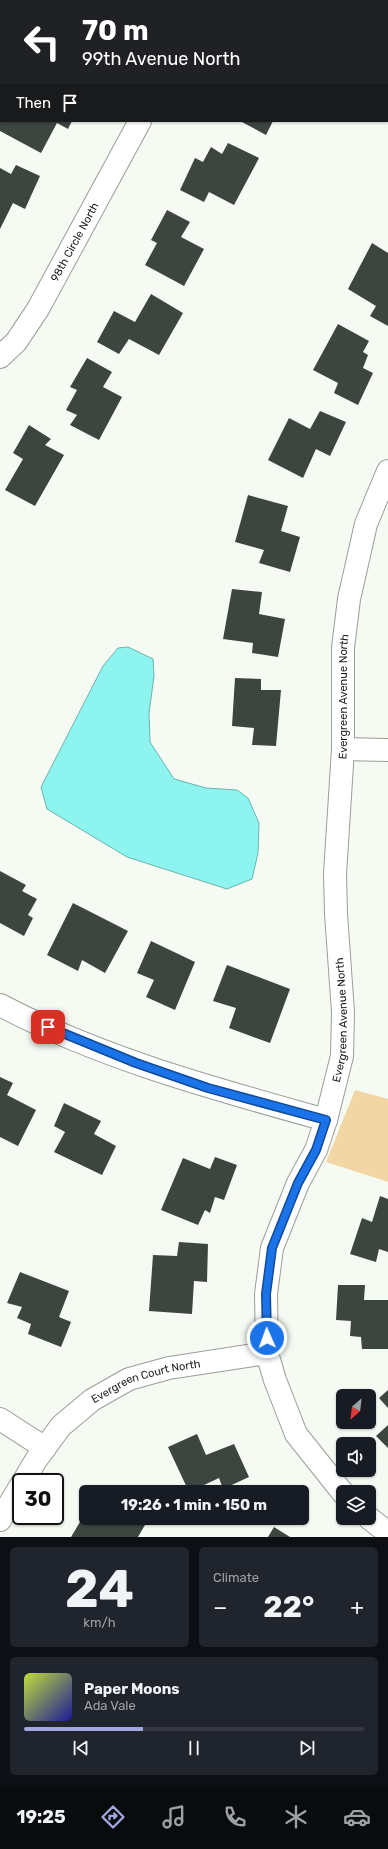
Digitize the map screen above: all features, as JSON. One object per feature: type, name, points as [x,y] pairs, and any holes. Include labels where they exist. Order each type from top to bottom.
[{"type":"street","name":"98th Circle North","points":[[0,357],[16,342],[38,309],[139,122]]},
{"type":"street","name":"Evergreen Avenue North","points":[[337,1485],[296,1434],[275,1380],[267,1353],[266,1294],[272,1248],[298,1183],[316,1150],[326,1120],[342,1056],[343,1012],[336,914],[335,874],[343,749],[343,648],[348,599],[366,524],[388,471]]},
{"type":"street","points":[[343,749],[388,750]]},
{"type":"street","points":[[0,1005],[73,1038],[136,1063],[208,1088],[326,1120]]},
{"type":"street","name":"Evergreen Court North","points":[[29,1473],[61,1426],[92,1400],[130,1379],[169,1368],[267,1353]]},
{"type":"street","points":[[0,1419],[45,1448]]},
{"type":"street","points":[[0,1520],[12,1500]]},
{"type":"street","points":[[376,1524],[388,1533]]},
{"type":"shaded area","points":[[355,1090],[388,1099],[388,1182],[326,1162]]},
{"type":"water","points":[[128,647],[153,659],[154,676],[149,713],[150,742],[174,779],[206,788],[237,790],[248,798],[259,823],[258,853],[252,879],[227,889],[127,857],[47,809],[41,787],[103,666],[118,648]]},
{"type":"building","points":[[0,122],[72,122],[68,129],[57,123],[41,153],[0,131]]},
{"type":"building","points":[[242,122],[272,122],[266,135]]},
{"type":"building","points":[[228,143],[259,158],[234,205],[209,192],[204,202],[180,190],[195,158],[203,162],[211,147],[222,154]]},
{"type":"building","points":[[16,165],[40,176],[25,209],[13,203],[0,229],[0,168],[11,174]]},
{"type":"building","points":[[167,210],[190,222],[181,237],[204,249],[184,286],[145,265],[157,243],[151,240]]},
{"type":"building","points":[[372,243],[388,253],[388,326],[370,316],[376,306],[348,289]]},
{"type":"building","points":[[151,294],[183,313],[159,355],[129,339],[119,354],[97,342],[114,311],[135,322]]},
{"type":"building","points":[[338,324],[369,341],[363,352],[368,355],[363,368],[373,373],[358,405],[334,393],[338,383],[313,370]]},
{"type":"building","points":[[87,358],[112,372],[103,387],[122,397],[99,440],[70,425],[77,415],[66,410],[77,390],[70,387]]},
{"type":"building","points":[[320,411],[346,422],[330,456],[316,449],[303,478],[268,460],[289,418],[310,429]]},
{"type":"building","points":[[29,425],[51,439],[45,445],[64,455],[35,506],[5,490],[23,459],[13,453]]},
{"type":"building","points":[[248,495],[288,506],[281,531],[300,537],[290,572],[259,563],[264,550],[235,542]]},
{"type":"building","points":[[232,589],[262,592],[259,614],[285,619],[278,657],[252,653],[253,643],[223,639]]},
{"type":"building","points":[[235,678],[261,679],[261,690],[281,690],[276,746],[252,745],[254,728],[232,726]]},
{"type":"building","points":[[0,871],[26,885],[22,891],[37,899],[28,915],[33,918],[24,936],[0,923]]},
{"type":"building","points":[[73,903],[128,931],[105,973],[82,960],[78,971],[47,955]]},
{"type":"building","points":[[151,941],[195,962],[175,1010],[146,997],[154,980],[137,973]]},
{"type":"building","points":[[227,965],[290,989],[270,1043],[229,1028],[236,1008],[213,1001]]},
{"type":"building","points":[[0,1077],[13,1083],[7,1095],[36,1110],[18,1146],[0,1137]]},
{"type":"building","points":[[64,1103],[101,1121],[94,1134],[116,1146],[102,1175],[54,1152],[65,1132],[54,1126]]},
{"type":"building","points":[[215,1157],[237,1165],[224,1200],[215,1197],[210,1213],[205,1210],[198,1225],[161,1210],[183,1158],[210,1169]]},
{"type":"building","points":[[380,1196],[388,1199],[388,1252],[379,1249],[376,1262],[350,1254],[362,1218],[372,1222]]},
{"type":"building","points":[[179,1242],[208,1244],[207,1282],[194,1281],[192,1314],[149,1311],[153,1255],[177,1256]]},
{"type":"building","points":[[20,1272],[69,1291],[59,1317],[71,1322],[61,1347],[28,1334],[31,1324],[17,1318],[22,1307],[7,1303]]},
{"type":"building","points":[[338,1285],[365,1285],[364,1300],[388,1300],[388,1349],[362,1349],[361,1337],[350,1336],[351,1321],[336,1320]]},
{"type":"building","points":[[388,1390],[388,1408],[379,1398]]},
{"type":"building","points":[[388,1425],[388,1448],[376,1436]]},
{"type":"building","points":[[197,1434],[206,1455],[234,1444],[249,1477],[232,1485],[222,1485],[219,1478],[204,1485],[186,1485],[168,1447]]},
{"type":"building","points":[[79,1524],[79,1525],[145,1525],[138,1537],[71,1537]]},
{"type":"building","points":[[274,1527],[290,1537],[268,1537]]},
{"type":"route","points":[[48,1027],[136,1063],[208,1088],[326,1120],[316,1150],[298,1183],[272,1248],[266,1294],[267,1338]]}]
